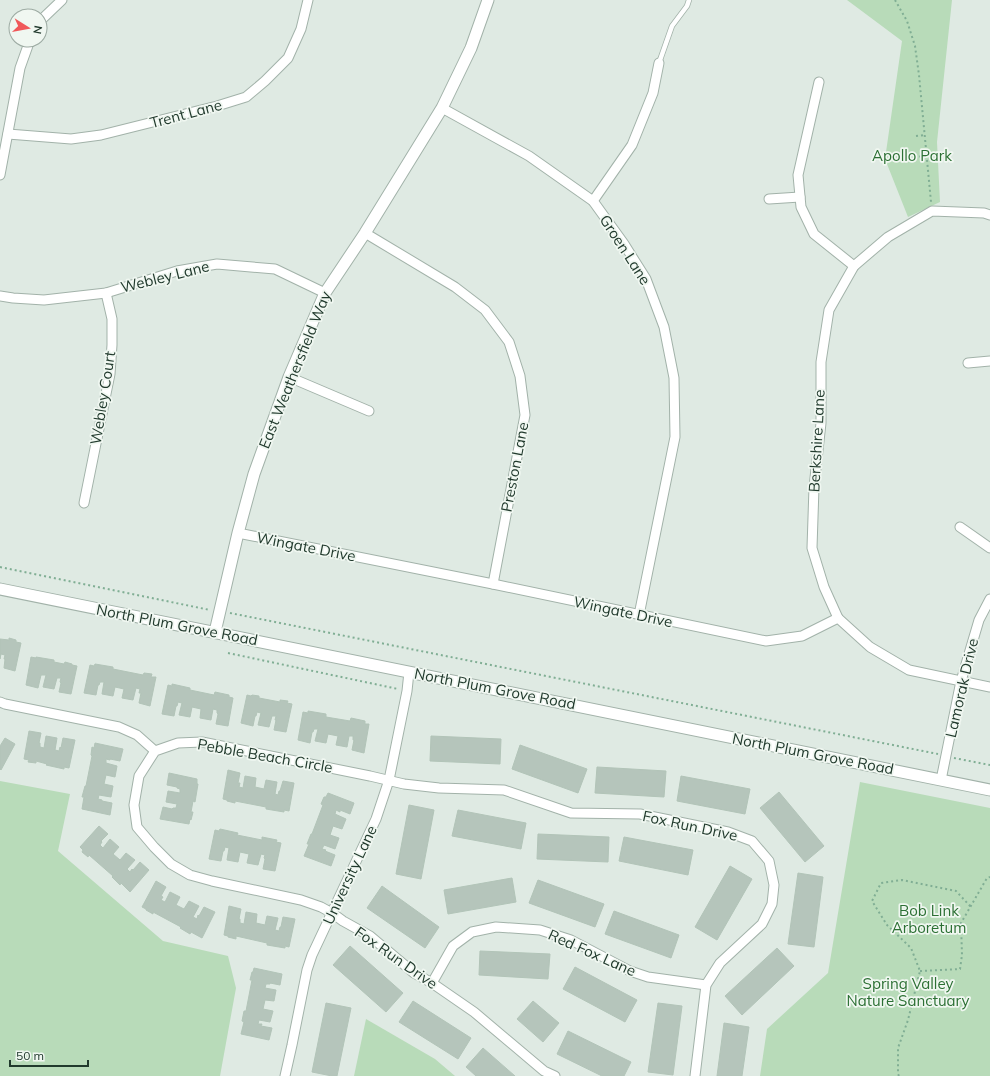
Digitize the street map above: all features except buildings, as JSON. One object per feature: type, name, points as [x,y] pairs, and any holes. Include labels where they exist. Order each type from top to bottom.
[{"type":"street","points":[[48,13],[62,0]]},
{"type":"street","name":"Trent Lane","points":[[8,134],[71,139],[101,135],[246,98],[266,81],[288,58],[301,29],[308,0]]},
{"type":"street","name":"East Weathersfield Way","points":[[215,632],[238,533],[254,474],[289,377],[325,293],[365,233],[442,108],[471,48],[488,0]]},
{"type":"street","points":[[0,175],[20,68],[27,48]]},
{"type":"street","points":[[593,201],[632,145],[653,93],[659,63]]},
{"type":"street","points":[[819,82],[798,175],[801,207],[814,234],[854,266]]},
{"type":"street","name":"Groen Lane","points":[[442,108],[529,156],[593,201],[624,244],[646,279],[664,327],[674,378],[675,437],[639,615]]},
{"type":"street","points":[[769,199],[800,197]]},
{"type":"street","points":[[932,211],[984,213],[990,215]]},
{"type":"street","name":"Berkshire Lane","points":[[838,618],[824,587],[812,548],[814,487],[821,423],[821,362],[829,310],[854,266],[888,237],[932,211]]},
{"type":"street","name":"Preston Lane","points":[[365,233],[455,287],[484,310],[509,342],[520,376],[525,415],[493,584]]},
{"type":"street","name":"Webley Lane","points":[[0,296],[44,300],[106,293],[177,271],[217,264],[275,269],[325,293]]},
{"type":"street","name":"Webley Court","points":[[84,504],[110,374],[112,319],[106,293]]},
{"type":"street","points":[[968,363],[990,361]]},
{"type":"street","points":[[289,377],[369,411]]},
{"type":"street","points":[[960,527],[990,548]]},
{"type":"street","name":"Wingate Drive","points":[[238,533],[766,641],[802,636],[838,618]]},
{"type":"street","name":"North Plum Grove Road","points":[[0,589],[990,790]]},
{"type":"street","name":"Lamorak Drive","points":[[941,780],[961,681],[978,620],[990,599]]},
{"type":"street","points":[[838,618],[870,647],[909,670],[990,687]]},
{"type":"street","name":"University Lane","points":[[285,1076],[307,970],[312,955],[376,819],[389,780],[407,691],[409,672]]},
{"type":"street","points":[[0,702],[119,726],[137,735],[155,751],[139,776],[134,805],[137,827],[171,864],[190,875],[301,900],[321,907],[332,913]]},
{"type":"street","name":"Pebble Beach Circle","points":[[155,751],[178,743],[202,742],[389,780]]},
{"type":"street","name":"Fox Run Drive","points":[[389,780],[404,784],[438,788],[504,790],[571,813],[640,814],[728,832],[752,841],[769,861],[774,885],[772,904],[762,924],[720,963],[706,985],[695,1076]]},
{"type":"street","name":"Fox Run Drive","points":[[332,913],[370,936],[414,972],[474,1012],[544,1071],[555,1076]]},
{"type":"street","name":"Red Fox Lane","points":[[432,983],[453,946],[472,932],[496,927],[540,930],[571,940],[630,970],[648,977],[706,985]]},
{"type":"lane","points":[[659,63],[672,26],[687,6],[689,0]]},
{"type":"path","points":[[895,0],[907,21],[915,46],[932,211]]},
{"type":"path","points":[[916,136],[925,135]]},
{"type":"path","points":[[914,156],[927,157]]},
{"type":"path","points":[[0,567],[201,608]]},
{"type":"path","points":[[238,615],[990,765]]},
{"type":"path","points":[[228,653],[407,691]]},
{"type":"path","points":[[920,971],[960,969],[962,955],[961,923],[987,878],[990,877]]},
{"type":"path","points":[[899,1076],[898,1048],[908,1020],[920,971],[911,948],[887,925],[872,901],[881,883],[902,880],[956,891],[971,907]]},
{"type":"green space","name":"Apollo Park","points":[[847,0],[952,0],[937,142],[940,202],[908,217],[885,159],[902,41]]},
{"type":"green space","points":[[0,781],[70,794],[58,851],[163,941],[228,956],[236,988],[220,1076],[0,1076]]},
{"type":"green space","name":"Spring Valley Nature Sanctuary","points":[[860,782],[990,808],[990,1076],[760,1076],[767,1029],[828,973]]},
{"type":"green space","points":[[366,1019],[435,1059],[455,1076],[354,1076]]},
{"type":"park label","name":"Bob Link Arboretum","points":[[929,920]]}]
